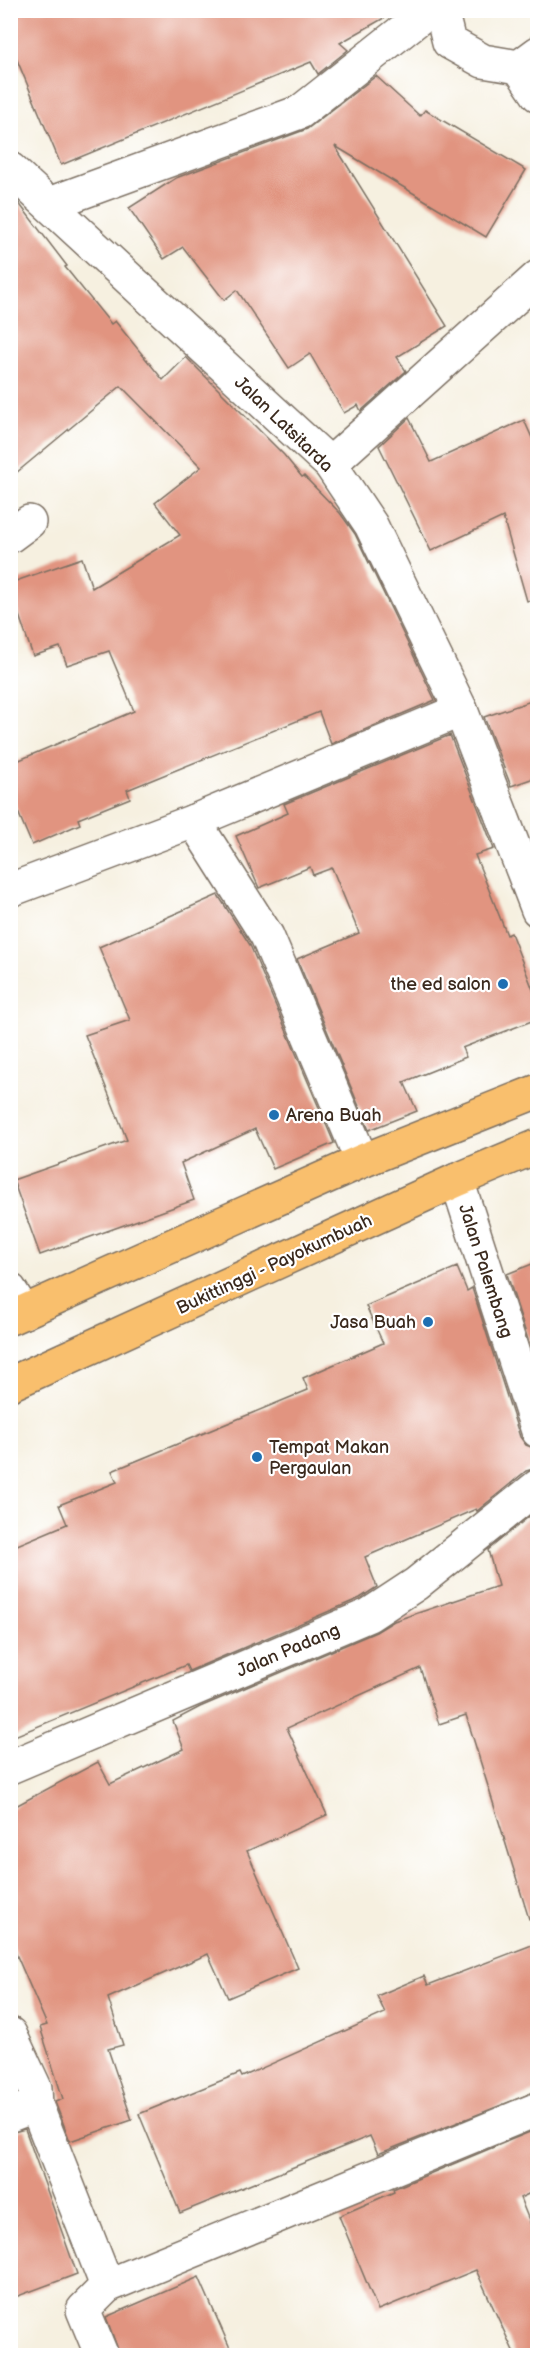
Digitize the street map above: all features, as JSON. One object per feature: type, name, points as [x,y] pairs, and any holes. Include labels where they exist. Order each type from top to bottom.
[{"type":"highway","points":[[15,1307],[362,1161],[537,1091]]},
{"type":"highway","name":"Bukittinggi - Payokumbuah","points":[[10,1384],[457,1180],[537,1146]]},
{"type":"street","points":[[49,204],[300,112],[429,10]]},
{"type":"street","points":[[441,10],[449,42],[483,61],[528,60],[537,96]]},
{"type":"street","name":"Jalan Latsitarda","points":[[10,169],[330,464],[371,525],[462,710],[537,910]]},
{"type":"street","points":[[330,464],[537,278]]},
{"type":"street","points":[[10,890],[194,821],[462,710]]},
{"type":"street","points":[[194,821],[267,936],[362,1161]]},
{"type":"street","name":"Jalan Palembang","points":[[457,1180],[537,1431]]},
{"type":"street","name":"Jalan Padang","points":[[10,1767],[369,1615],[416,1584],[537,1486]]},
{"type":"street","points":[[10,2034],[35,2088],[23,2110],[107,2286]]},
{"type":"street","points":[[102,2355],[83,2310],[107,2286],[537,2109]]},
{"type":"building","points":[[10,10],[398,10],[340,43],[348,50],[318,74],[311,62],[61,165],[10,43]]},
{"type":"building","points":[[376,76],[420,116],[425,110],[526,170],[486,237],[335,146],[447,326],[397,357],[406,371],[361,411],[358,405],[344,413],[310,354],[289,368],[237,290],[224,300],[183,247],[164,259],[129,208],[176,178],[307,129]]},
{"type":"building","points":[[10,195],[18,202],[67,266],[65,267],[111,324],[115,321],[163,380],[186,357],[340,513],[355,534],[435,700],[331,744],[319,712],[127,790],[130,798],[78,819],[80,824],[32,845],[10,793],[10,764],[134,711],[109,651],[67,665],[60,647],[33,656],[10,589],[10,583],[82,558],[92,588],[180,535],[155,503],[201,467],[121,386],[10,478]]},
{"type":"building","points":[[409,418],[431,462],[524,420],[537,449],[537,599],[527,601],[503,517],[431,551],[379,446]]},
{"type":"building","points":[[537,699],[537,777],[511,786],[484,717]]},
{"type":"building","points":[[450,735],[494,849],[475,855],[507,935],[511,933],[537,1000],[537,1019],[462,1048],[466,1057],[404,1082],[417,1111],[369,1130],[297,959],[359,933],[332,868],[313,875],[310,867],[259,888],[236,836],[288,813],[284,804]]},
{"type":"building","points":[[218,895],[250,945],[334,1143],[273,1169],[255,1129],[181,1163],[194,1200],[40,1255],[13,1180],[127,1140],[85,1035],[130,1020],[99,947]]},
{"type":"building","points":[[537,1262],[537,1368],[507,1274]]},
{"type":"building","points":[[457,1267],[467,1291],[472,1288],[520,1437],[526,1445],[537,1449],[537,1468],[526,1471],[477,1511],[476,1509],[365,1557],[377,1587],[360,1598],[189,1671],[186,1665],[10,1738],[10,1548],[67,1524],[59,1505],[117,1482],[112,1471],[308,1390],[303,1378],[383,1343],[366,1306]]},
{"type":"building","points":[[537,1510],[537,1918],[529,1919],[466,1715],[439,1724],[420,1668],[287,1728],[327,1815],[247,1851],[298,1968],[228,1998],[208,1954],[108,1998],[123,2045],[108,2049],[132,2120],[70,2141],[55,2102],[63,2099],[40,2027],[47,2025],[10,1940],[10,1809],[98,1762],[110,1784],[184,1749],[173,1721],[200,1707],[376,1632],[394,1621],[498,1586],[488,1550]]},
{"type":"building","points":[[537,1943],[537,2091],[378,2154],[370,2136],[180,2213],[139,2114],[240,2073],[242,2077],[385,2013],[377,1996],[424,1976],[428,1985]]},
{"type":"building","points":[[25,2129],[77,2274],[10,2299],[10,2133]]},
{"type":"building","points":[[537,2129],[537,2190],[520,2198],[537,2240],[537,2355],[515,2355],[476,2270],[378,2310],[339,2216],[394,2192],[393,2189]]},
{"type":"building","points":[[199,2277],[233,2355],[120,2355],[106,2317]]},
{"type":"place","name":"the ed salon","points":[[503,984]]},
{"type":"place","name":"Arena Buah","points":[[274,1115]]},
{"type":"place","name":"Jasa Buah","points":[[428,1322]]},
{"type":"place","name":"Tempat Makan Pergaulan","points":[[257,1457]]}]
